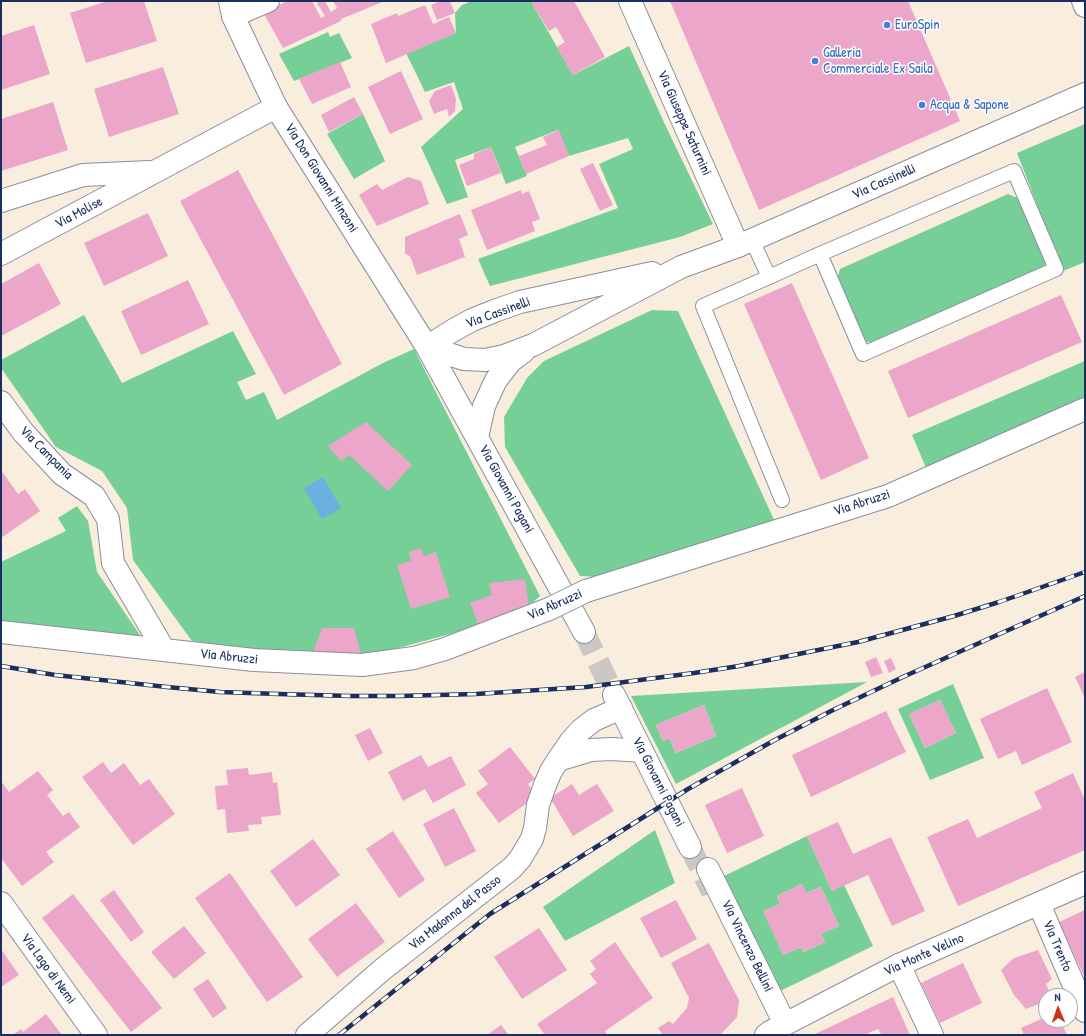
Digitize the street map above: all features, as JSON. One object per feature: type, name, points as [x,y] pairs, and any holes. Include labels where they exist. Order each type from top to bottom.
[{"type":"street","points":[[231,8],[268,1]]},
{"type":"street","name":"Via Giuseppe Saturnini","points":[[630,1],[745,243]]},
{"type":"street","points":[[1083,1],[1085,6]]},
{"type":"street","name":"Via Don Giovanni Minzoni","points":[[231,8],[276,107],[427,347]]},
{"type":"street","name":"Via Cassinelli","points":[[427,347],[464,359],[484,360],[504,356],[533,344],[681,267],[745,243],[1085,94]]},
{"type":"street","name":"Via Molise","points":[[1,254],[276,107]]},
{"type":"street","name":"Via Molise","points":[[1,201],[83,175],[156,172]]},
{"type":"street","name":"Via Cassinelli","points":[[427,347],[472,320],[514,304],[681,267]]},
{"type":"street","name":"Via Cassinelli","points":[[477,437],[484,406],[496,380],[511,361],[533,344]]},
{"type":"street","name":"Via Giovanni Pagani","points":[[427,347],[584,632]]},
{"type":"street","name":"Via Campania","points":[[1,402],[23,432],[62,474],[94,496],[108,519],[113,563],[164,650]]},
{"type":"street","name":"Via Abruzzi","points":[[1,632],[254,660],[362,665],[414,658],[445,649],[549,609],[586,591],[888,496],[1085,409]]},
{"type":"street","name":"Via Giovanni Pagani","points":[[617,701],[690,847]]},
{"type":"street","name":"Via Madonna del Passo","points":[[307,1035],[394,960],[512,868],[527,850],[532,839],[538,804],[551,771],[571,741],[581,730],[617,701]]},
{"type":"street","points":[[558,760],[591,750],[602,749],[642,751]]},
{"type":"street","name":"Via Vincenzo Bellini","points":[[708,869],[785,1024]]},
{"type":"street","name":"Via Monte Velino","points":[[766,1035],[899,965],[1085,883]]},
{"type":"street","name":"Via Lago di Nemi","points":[[1,903],[96,1035]]},
{"type":"street","name":"Via Trento","points":[[1039,904],[1085,1011]]},
{"type":"street","points":[[899,965],[932,1035]]},
{"type":"lane","points":[[782,500],[703,306],[820,254],[1014,171],[1056,269],[863,354],[820,254]]},
{"type":"lane","points":[[745,243],[769,277]]},
{"type":"green space","points":[[472,1],[535,1],[532,3],[573,75],[629,46],[713,224],[680,237],[490,286],[478,259],[618,208],[599,164],[633,149],[628,138],[569,156],[558,130],[515,147],[527,176],[506,184],[491,147],[455,160],[468,197],[447,204],[421,147],[463,109],[454,82],[425,92],[406,53],[456,33],[455,13],[462,5]]},
{"type":"green space","points":[[328,32],[330,37],[339,33],[352,58],[294,81],[279,54]]},
{"type":"green space","points":[[363,114],[385,161],[354,179],[327,134]]},
{"type":"green space","points":[[1085,124],[1085,262],[1063,271],[1017,153]]},
{"type":"green space","points":[[1008,194],[1022,200],[1048,258],[1042,270],[874,344],[865,341],[837,279],[840,269]]},
{"type":"green space","points":[[652,310],[678,311],[776,524],[601,577],[580,576],[505,447],[504,417],[527,378],[544,361]]},
{"type":"green space","points":[[84,315],[122,383],[233,331],[256,374],[237,382],[246,400],[264,392],[277,420],[383,363],[414,349],[540,596],[529,606],[479,626],[362,658],[279,652],[192,641],[133,560],[127,508],[102,471],[56,447],[1,368],[1,360]]},
{"type":"green space","points":[[1085,361],[1085,400],[927,470],[912,435]]},
{"type":"green space","points":[[77,506],[88,521],[97,572],[140,635],[120,637],[1,622],[1,562],[66,531],[58,518]]},
{"type":"green space","points":[[867,682],[676,784],[631,696]],"holes":[[[704,705],[716,736],[676,753],[669,738],[663,741],[656,725]]]},
{"type":"green space","points":[[953,684],[984,758],[930,780],[898,709]],"holes":[[[940,700],[956,733],[925,748],[909,714]]]},
{"type":"green space","points":[[655,830],[675,883],[565,941],[543,907]]},
{"type":"green space","points":[[807,836],[832,891],[844,885],[873,946],[780,991],[722,877]],"holes":[[[802,884],[806,893],[821,887],[839,926],[821,934],[825,942],[803,952],[801,947],[783,955],[764,911],[780,904],[777,896]]]},
{"type":"water","points":[[323,477],[341,508],[322,519],[304,488]]},
{"type":"building","points":[[108,1],[144,1],[157,41],[86,63],[70,13]]},
{"type":"building","points":[[288,1],[312,1],[321,18],[325,16],[317,3],[321,1],[325,1],[331,12],[337,8],[333,1],[385,1],[341,19],[341,21],[283,48],[263,12]]},
{"type":"building","points":[[441,1],[450,1],[455,13],[437,20],[431,5]]},
{"type":"building","points":[[535,1],[574,1],[605,57],[573,75],[557,47],[565,42],[556,27],[549,31],[532,3]]},
{"type":"building","name":"Galleria Commerciale Ex Saila","points":[[670,1],[908,1],[960,121],[759,210]]},
{"type":"building","points":[[425,5],[433,24],[449,17],[456,33],[386,63],[371,24],[397,13],[398,16]]},
{"type":"building","points":[[34,25],[50,74],[1,90],[1,36]]},
{"type":"building","points":[[340,62],[351,87],[312,104],[299,79]]},
{"type":"building","points":[[163,67],[179,114],[109,137],[94,89]]},
{"type":"building","points":[[401,71],[423,119],[390,134],[368,87]]},
{"type":"building","points":[[451,85],[456,99],[455,111],[449,117],[447,109],[434,114],[429,101],[435,91]]},
{"type":"building","points":[[354,97],[363,114],[329,132],[321,115]]},
{"type":"building","points":[[53,102],[68,150],[1,171],[1,119]]},
{"type":"building","points":[[559,130],[569,156],[526,174],[519,156],[547,145],[543,137]]},
{"type":"building","points":[[491,147],[501,173],[467,186],[459,165],[474,159],[474,154]]},
{"type":"building","points":[[593,163],[613,205],[600,211],[580,169]]},
{"type":"building","points":[[238,170],[342,364],[284,395],[180,201]]},
{"type":"building","points":[[408,177],[421,181],[429,204],[377,226],[359,195],[377,184],[382,190]]},
{"type":"building","points":[[521,190],[522,194],[529,191],[540,219],[532,222],[535,231],[487,250],[471,210]]},
{"type":"building","points":[[148,213],[168,256],[104,286],[84,243]]},
{"type":"building","points":[[460,214],[468,235],[459,239],[465,257],[417,275],[410,256],[405,254],[405,237]]},
{"type":"building","points":[[39,263],[61,304],[1,336],[1,284]]},
{"type":"building","points":[[188,280],[209,324],[141,355],[121,311]]},
{"type":"building","points":[[792,283],[869,458],[821,480],[744,304]]},
{"type":"building","points":[[1061,295],[1082,342],[908,418],[888,371]]},
{"type":"building","points":[[366,422],[412,465],[388,491],[349,455],[341,461],[328,446]]},
{"type":"building","points":[[1,470],[18,494],[25,489],[40,511],[1,538]]},
{"type":"building","points":[[421,548],[424,556],[436,552],[450,597],[411,609],[397,565],[411,561],[409,552]]},
{"type":"building","points":[[525,579],[529,606],[479,626],[470,603],[492,595],[489,583]]},
{"type":"building","points":[[322,628],[354,628],[362,658],[311,658]]},
{"type":"building","points":[[876,657],[883,673],[871,677],[865,662]]},
{"type":"building","points":[[891,658],[896,669],[889,673],[884,661]]},
{"type":"building","points":[[1085,672],[1085,698],[1075,677]]},
{"type":"building","points":[[1047,688],[1072,742],[1022,765],[1016,751],[998,759],[980,719]]},
{"type":"building","points":[[940,700],[956,733],[925,748],[909,714]]},
{"type":"building","points":[[704,705],[716,736],[676,753],[669,738],[663,741],[656,725]]},
{"type":"building","points":[[886,711],[906,752],[811,797],[792,755]]},
{"type":"building","points":[[370,728],[383,753],[368,761],[355,735]]},
{"type":"building","points":[[510,747],[535,779],[528,784],[537,796],[499,823],[476,793],[488,784],[478,771]]},
{"type":"building","points":[[421,755],[428,767],[451,756],[466,785],[433,803],[425,789],[403,801],[388,772]]},
{"type":"building","points":[[103,762],[111,773],[124,763],[140,785],[149,779],[175,814],[133,845],[82,777]]},
{"type":"building","points":[[248,768],[249,775],[272,772],[273,783],[277,782],[281,815],[261,817],[262,824],[248,825],[249,831],[227,833],[225,809],[217,810],[215,786],[228,785],[226,770]]},
{"type":"building","points":[[38,771],[53,790],[47,795],[63,816],[69,812],[80,827],[46,852],[54,862],[22,886],[1,858],[1,781],[9,792]]},
{"type":"building","points":[[1073,773],[1085,800],[1085,850],[958,906],[927,837],[968,819],[977,838],[1042,808],[1034,792]]},
{"type":"building","points":[[572,784],[579,795],[597,784],[614,811],[573,836],[550,798]]},
{"type":"building","points":[[742,788],[764,836],[727,853],[705,805]]},
{"type":"building","points":[[454,808],[476,851],[445,867],[423,824]]},
{"type":"building","points":[[838,822],[853,854],[891,837],[925,911],[892,926],[868,875],[832,891],[807,836]]},
{"type":"building","points":[[393,831],[425,880],[399,898],[366,849]]},
{"type":"building","points":[[313,839],[340,875],[296,907],[270,871]]},
{"type":"building","points":[[230,873],[303,977],[267,1002],[195,898]]},
{"type":"building","points":[[802,884],[806,893],[821,887],[839,926],[821,934],[825,942],[803,952],[801,947],[783,955],[763,911],[780,904],[777,896]]},
{"type":"building","points":[[114,890],[144,932],[131,942],[100,900]]},
{"type":"building","points":[[73,894],[162,1008],[131,1032],[42,918]]},
{"type":"building","points":[[676,900],[697,939],[661,958],[640,918]]},
{"type":"building","points":[[356,903],[385,942],[337,977],[308,939]]},
{"type":"building","points":[[1085,910],[1085,978],[1059,922]]},
{"type":"building","points":[[184,926],[206,953],[174,979],[151,952]]},
{"type":"building","points":[[539,928],[567,970],[522,999],[494,957]]},
{"type":"building","points":[[615,942],[653,998],[605,1031],[607,1035],[545,1035],[537,1024],[597,983],[590,974],[596,969],[590,961]]},
{"type":"building","points":[[709,943],[739,1000],[737,1017],[720,1035],[663,1035],[658,1028],[669,1021],[673,1024],[687,1008],[689,998],[671,963]]},
{"type":"building","points":[[1,949],[19,975],[1,987]]},
{"type":"building","points":[[1038,950],[1052,979],[1046,984],[1048,988],[1038,988],[1038,1004],[1026,1009],[1014,995],[1001,970],[1014,958]]},
{"type":"building","points":[[963,963],[982,1003],[940,1023],[921,983]]},
{"type":"building","points":[[208,979],[227,1008],[213,1018],[193,989]]},
{"type":"building","points":[[893,997],[910,1035],[879,1035],[881,1034],[878,1029],[864,1035],[813,1035]]},
{"type":"building","points":[[46,1014],[62,1035],[13,1035],[21,1029],[23,1032]]},
{"type":"building","points":[[1038,1021],[1038,1028],[1064,1028],[1067,1035],[1024,1035],[1021,1028]]},
{"type":"building","points":[[501,1025],[509,1035],[487,1035]]},
{"type":"tunnel","points":[[584,632],[614,695]]},
{"type":"tunnel","points":[[690,847],[712,892]]},
{"type":"railway","points":[[1,666],[55,675],[220,692],[399,696],[476,694],[586,687],[739,666],[858,642],[954,616],[1085,572]]},
{"type":"railway","points":[[339,1035],[490,914],[688,789],[773,741],[833,710],[905,676],[1085,596]]},
{"type":"place","name":"EuroSpin","points":[[887,25]]},
{"type":"place","name":"Galleria Commerciale Ex Saila","points":[[815,61]]},
{"type":"place","name":"Acqua & Sapone","points":[[922,105]]}]
